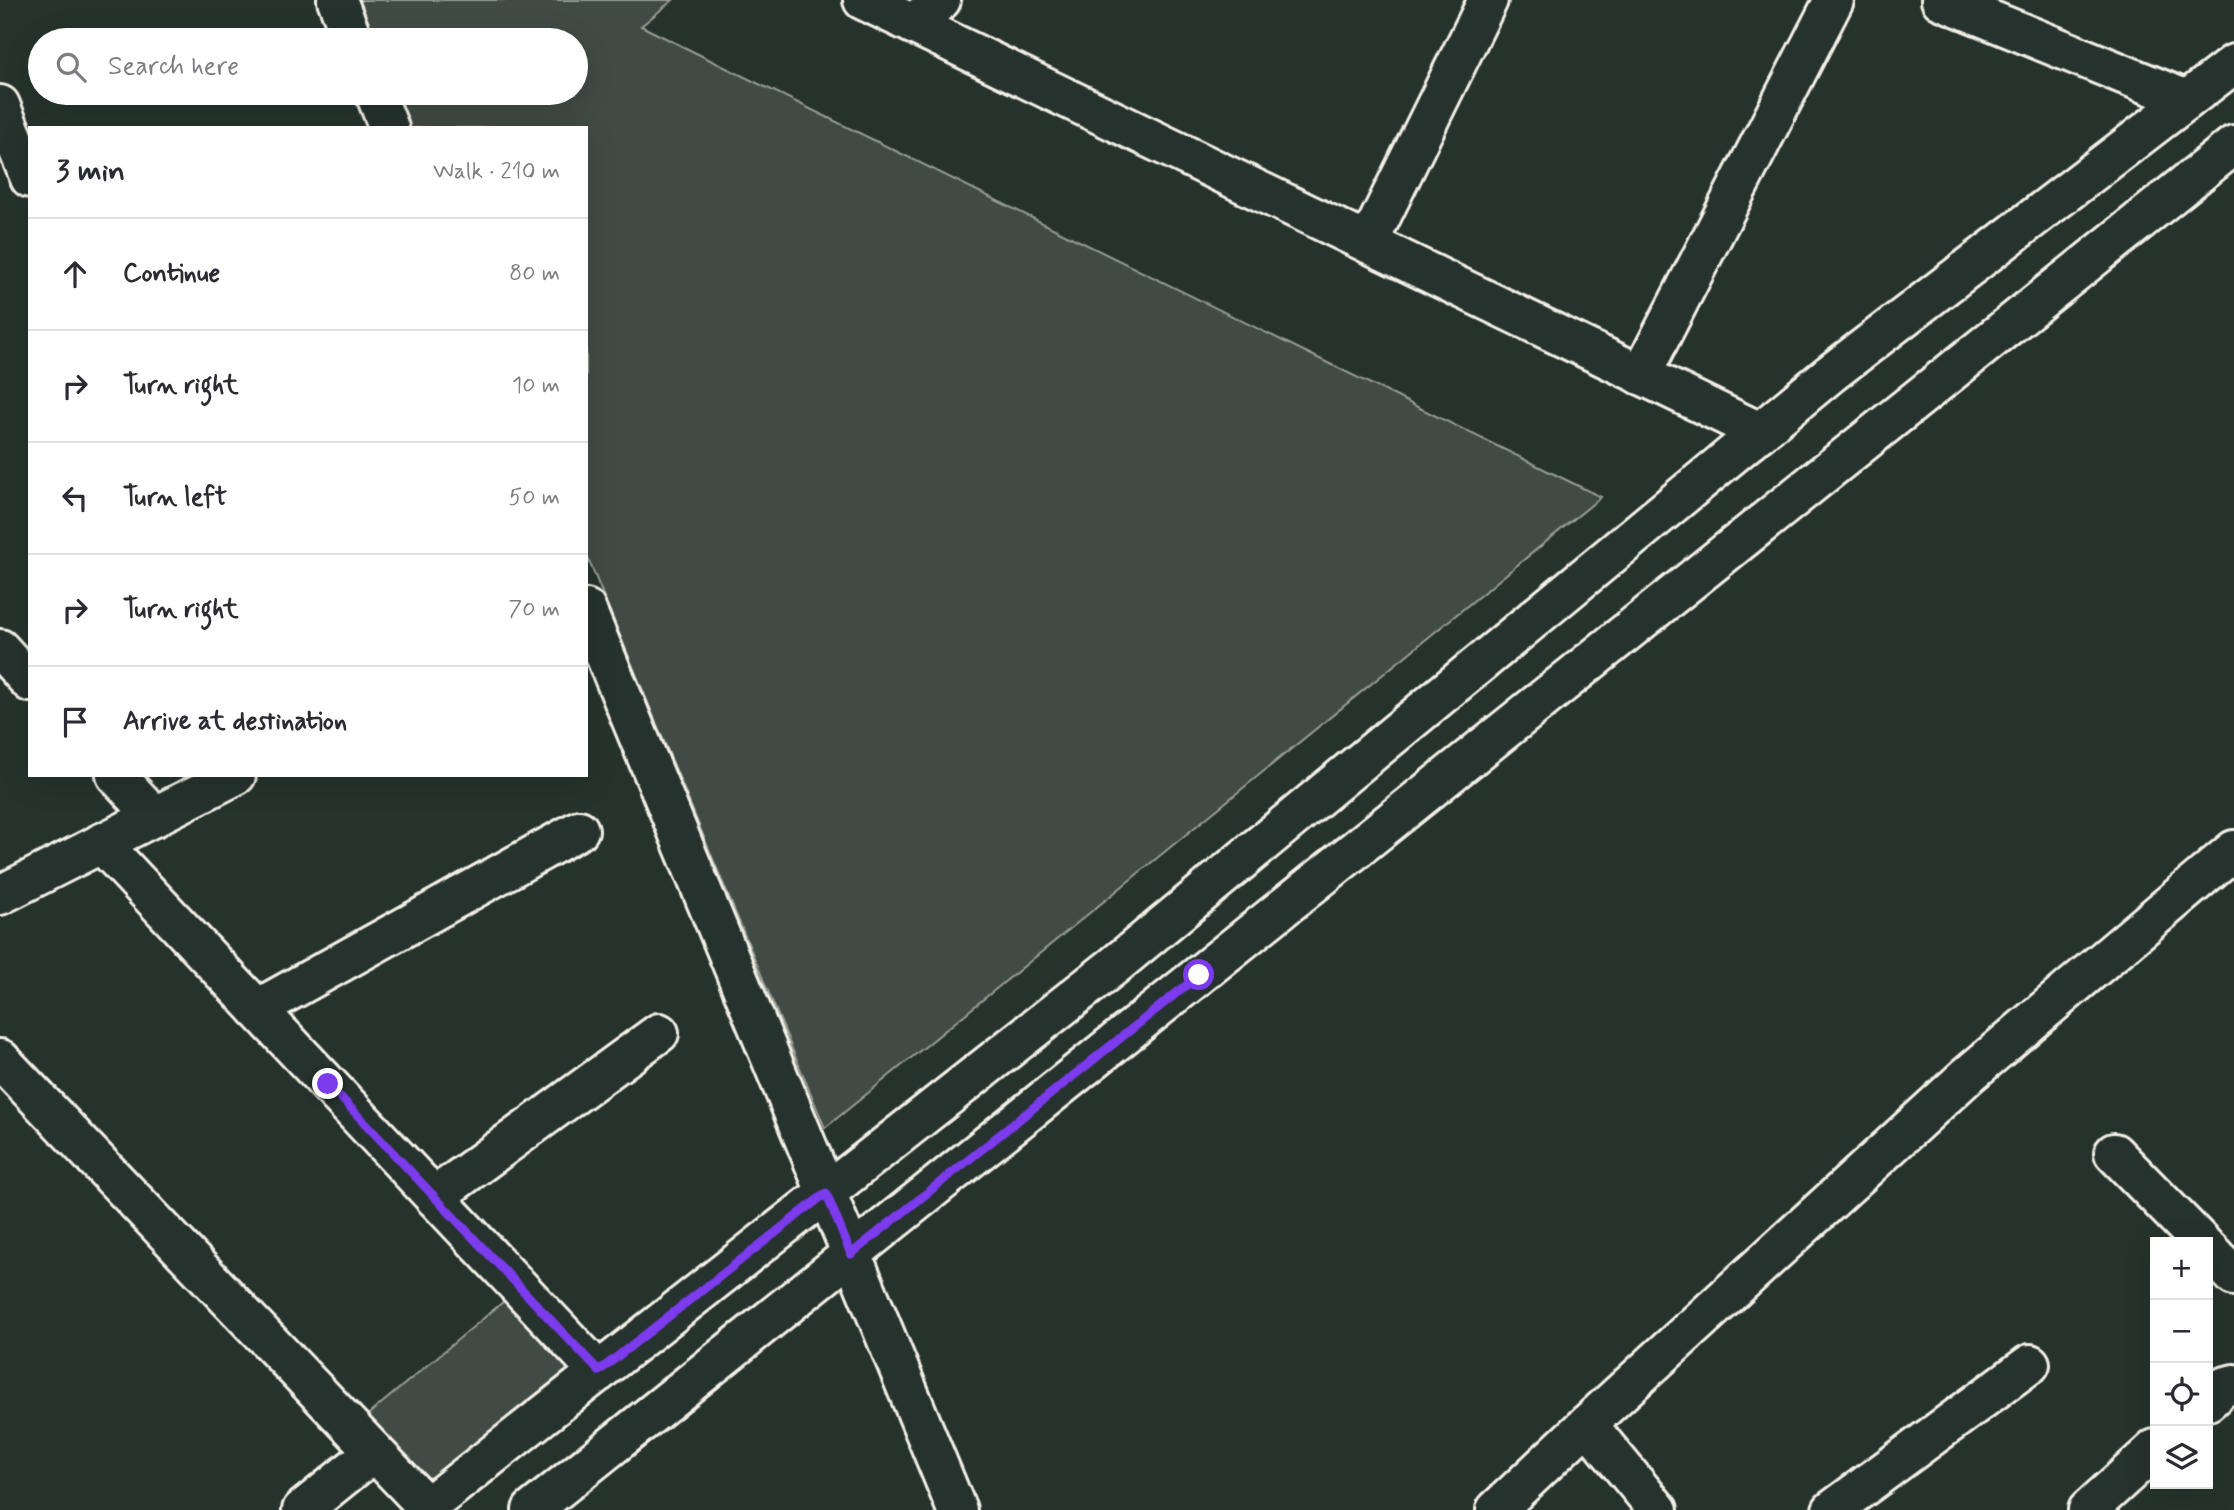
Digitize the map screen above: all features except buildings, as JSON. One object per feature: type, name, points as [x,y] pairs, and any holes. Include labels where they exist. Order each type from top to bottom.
[{"type":"street","points":[[337,0],[349,28]]},
{"type":"street","points":[[863,0],[927,12],[1368,243],[1760,432]]},
{"type":"street","points":[[1368,243],[1488,0]]},
{"type":"street","points":[[1641,375],[1834,0]]},
{"type":"street","points":[[1941,0],[2187,100]]},
{"type":"street","points":[[0,1059],[427,1509],[1115,965],[1830,374],[2234,64]]},
{"type":"street","points":[[380,105],[388,126]]},
{"type":"street","points":[[0,106],[28,173]]},
{"type":"street","points":[[531,1510],[2234,145]]},
{"type":"street","points":[[588,614],[957,1510]]},
{"type":"street","points":[[0,649],[28,680]]},
{"type":"street","points":[[118,777],[155,817]]},
{"type":"street","points":[[0,895],[232,777]]},
{"type":"street","points":[[257,1009],[579,830]]},
{"type":"street","points":[[102,843],[599,1371]]},
{"type":"street","points":[[1496,1510],[1967,1076],[2234,850]]},
{"type":"street","points":[[434,1197],[659,1033]]},
{"type":"street","points":[[2114,1153],[2196,1237]]},
{"type":"street","points":[[2213,1254],[2234,1276]]},
{"type":"street","points":[[1832,1510],[2030,1364]]},
{"type":"street","points":[[2213,1396],[2223,1387],[2234,1384]]},
{"type":"street","points":[[1587,1424],[1658,1510]]},
{"type":"street","points":[[302,1510],[374,1452]]},
{"type":"street","points":[[2088,1510],[2150,1454]]},
{"type":"shaded area","points":[[356,0],[673,0],[641,26],[1601,497],[825,1128],[588,559],[588,126],[408,126],[399,105],[588,105],[588,28],[368,28]]},
{"type":"shaded area","points":[[510,1296],[583,1371],[427,1496],[358,1423]]},
{"type":"route","points":[[328,1084],[599,1371],[826,1193],[851,1254],[1199,975]]}]
